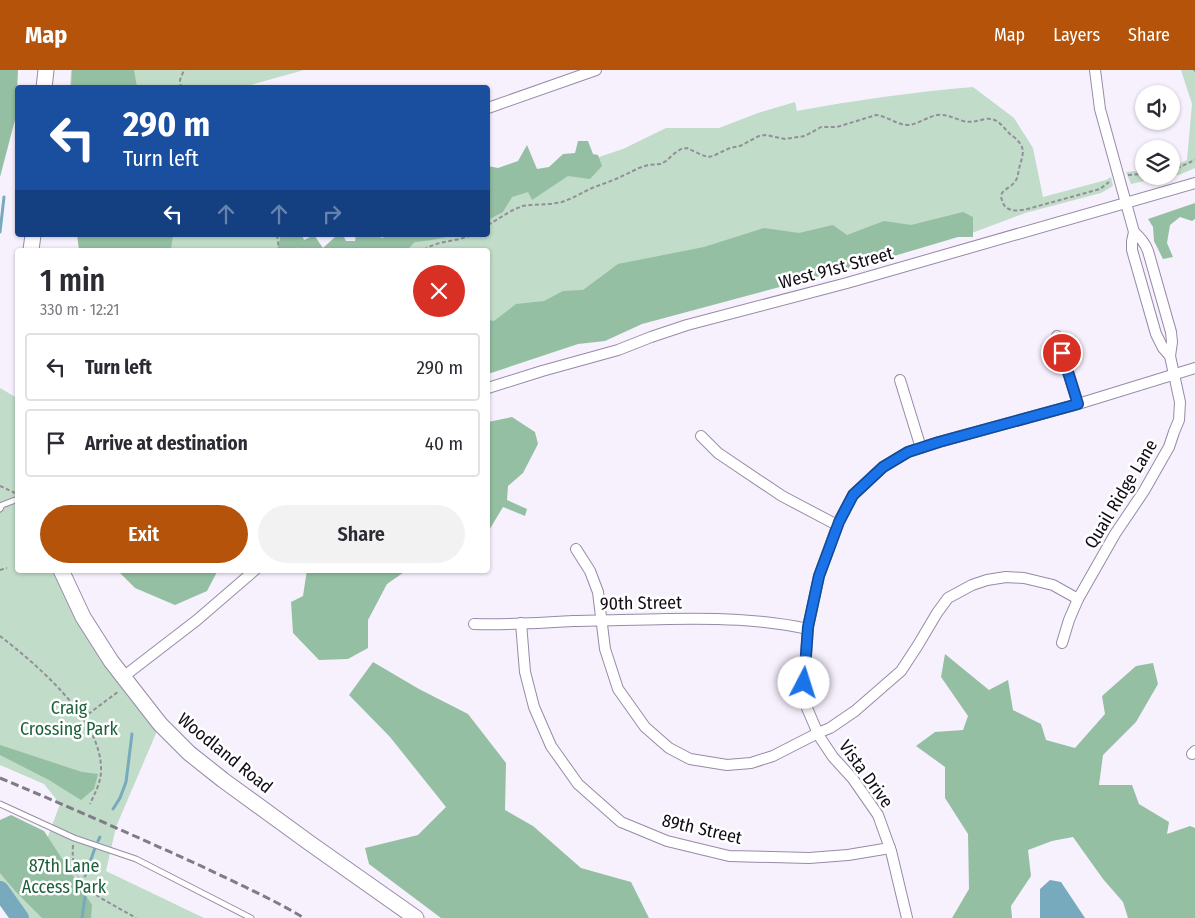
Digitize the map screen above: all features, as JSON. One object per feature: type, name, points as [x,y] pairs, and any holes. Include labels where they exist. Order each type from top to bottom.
[{"type":"main road","points":[[44,85],[46,70]]},
{"type":"main road","name":"Woodland Road","points":[[62,573],[83,617],[111,661],[122,683],[189,753],[279,821],[416,918]]},
{"type":"street","points":[[490,107],[596,70]]},
{"type":"street","name":"Quail Ridge Lane","points":[[1095,70],[1100,109],[1134,232],[1132,250],[1156,334],[1163,348],[1170,356]]},
{"type":"street","name":"West 91st Street","points":[[490,387],[618,350],[687,325],[847,283],[1195,184]]},
{"type":"street","name":"Quail Ridge Lane","points":[[1062,643],[1078,599],[1115,534],[1144,491],[1169,447],[1179,420],[1180,402],[1170,356],[1171,332],[1145,242],[1134,232]]},
{"type":"street","points":[[1057,336],[1078,404]]},
{"type":"street","name":"Vista Drive","points":[[907,918],[890,848],[878,815],[853,779],[833,757],[818,735],[807,708],[804,683],[808,629],[819,576],[838,525],[853,495],[883,467],[908,452],[1078,404],[1195,368]]},
{"type":"street","points":[[900,380],[921,448]]},
{"type":"street","points":[[701,436],[718,453],[782,496],[838,525]]},
{"type":"street","points":[[576,549],[590,571],[598,592],[605,649],[618,689],[645,727],[669,748],[690,759],[727,765],[751,764],[773,756],[818,735],[856,711],[901,671],[948,598],[972,585],[1006,576],[1053,585],[1078,599]]},
{"type":"street","points":[[122,683],[252,573]]},
{"type":"street","name":"90th Street","points":[[474,624],[692,619],[744,620],[808,629]]},
{"type":"street","name":"89th Street","points":[[521,624],[525,672],[534,707],[551,746],[578,784],[621,822],[667,841],[729,856],[809,858],[848,855],[890,848]]},
{"type":"lane","points":[[0,509],[2,505],[15,499]]},
{"type":"lane","points":[[0,804],[74,838],[136,859],[251,918]]},
{"type":"path","points":[[181,85],[180,80],[184,70]]},
{"type":"path","points":[[490,223],[522,206],[562,202],[639,168],[661,164],[681,149],[687,148],[708,157],[740,146],[759,136],[785,138],[805,136],[821,127],[837,127],[876,115],[882,115],[906,125],[914,124],[934,115],[943,114],[971,122],[994,119],[1022,145],[1023,156],[1016,180],[1003,192],[1001,198],[1002,203],[1006,207],[1015,211],[1100,189],[1111,181],[1135,174]]},
{"type":"path","points":[[1180,167],[1195,160]]},
{"type":"path","points":[[427,248],[443,242],[467,237]]},
{"type":"path","points":[[0,486],[15,494]]},
{"type":"path","points":[[0,570],[7,568]]},
{"type":"path","points":[[0,636],[58,687],[83,718],[95,741],[101,764],[99,783],[90,804]]},
{"type":"path","points":[[83,718],[122,683]]},
{"type":"path","points":[[74,838],[73,862],[79,880],[92,893],[134,917]]},
{"type":"green space","points":[[0,70],[18,70],[17,85],[15,85],[15,120],[0,177]]},
{"type":"green space","points":[[71,70],[304,70],[250,85],[70,85]]},
{"type":"green space","points":[[72,70],[134,70],[137,85],[71,85]]},
{"type":"green space","points":[[1181,70],[1195,70],[1195,168],[1180,175],[1180,163],[1187,160],[1192,104]]},
{"type":"green space","points":[[973,87],[1014,118],[1033,148],[1043,197],[1111,177],[1113,186],[1101,193],[1025,213],[969,234],[862,259],[490,364],[490,248],[371,248],[406,237],[490,237],[490,205],[557,171],[623,149],[666,128],[719,128],[758,113],[795,102],[797,111],[929,91]]},
{"type":"green space","points":[[578,141],[588,141],[593,154],[598,155],[602,166],[590,179],[568,176],[532,200],[528,192],[512,197],[503,212],[490,219],[490,166],[498,168],[518,161],[527,145],[537,169],[549,167],[563,154],[575,153]]},
{"type":"green space","points":[[1135,171],[1135,183],[1131,184],[1126,172]]},
{"type":"green space","points":[[1195,203],[1195,219],[1192,221],[1180,217],[1170,225],[1167,243],[1173,257],[1163,259],[1154,241],[1153,227],[1148,219]]},
{"type":"green space","points":[[963,212],[973,217],[973,237],[958,237],[884,259],[642,324],[605,341],[578,344],[490,373],[490,320],[494,321],[516,304],[544,301],[563,291],[583,290],[618,264],[704,247],[764,228],[799,233],[833,225],[847,235],[884,221],[911,225]]},
{"type":"green space","points":[[77,237],[173,237],[171,248],[79,248]]},
{"type":"green space","points":[[169,237],[296,237],[305,248],[171,248]]},
{"type":"green space","points":[[280,237],[303,237],[304,240],[315,237],[323,248],[297,247],[278,248]]},
{"type":"green space","points":[[335,237],[344,237],[346,241],[355,241],[356,237],[446,237],[415,242],[409,248],[323,248]]},
{"type":"green space","name":"Craig Crossing Park","points":[[0,388],[15,397],[15,573],[63,573],[160,724],[116,827],[106,871],[204,918],[20,918],[0,890],[0,854],[47,839],[60,804],[44,784],[0,765]]},
{"type":"green space","points":[[512,417],[535,432],[538,444],[523,473],[508,486],[507,500],[527,509],[525,516],[503,507],[490,529],[490,422]]},
{"type":"green space","points":[[120,573],[216,573],[207,591],[175,605],[135,588]]},
{"type":"green space","points":[[307,573],[403,573],[387,584],[368,620],[368,648],[348,659],[319,660],[293,633],[291,602],[303,596]]},
{"type":"green space","points":[[945,654],[989,690],[1008,680],[1013,710],[1041,724],[1046,740],[1075,748],[1105,714],[1102,696],[1136,666],[1153,663],[1158,684],[1136,722],[1103,755],[1099,785],[1132,785],[1139,804],[1169,822],[1167,834],[1190,826],[1195,828],[1195,918],[1128,918],[1123,902],[1103,879],[1073,837],[1052,841],[1028,850],[1031,876],[1011,906],[1012,918],[952,918],[969,889],[968,834],[945,798],[945,767],[916,746],[935,732],[963,730],[968,716],[941,677]]},
{"type":"green space","points":[[373,662],[419,689],[468,714],[506,763],[505,810],[533,826],[581,868],[631,882],[649,918],[441,918],[369,864],[365,848],[418,835],[446,807],[390,737],[349,695]]},
{"type":"green space","points":[[0,745],[82,772],[98,774],[94,789],[81,800],[49,780],[0,755]]},
{"type":"green space","name":"87th Lane Access Park","points":[[11,815],[44,831],[92,905],[91,918],[42,918],[0,873],[0,820]]},
{"type":"water","points":[[1050,880],[1061,882],[1085,918],[1040,918],[1040,889]]},
{"type":"waterway","points":[[0,232],[4,197]]},
{"type":"waterway","points":[[113,809],[120,798],[126,782],[132,734]]},
{"type":"waterway","points":[[98,841],[100,837]]},
{"type":"waterway","points":[[85,876],[95,848]]},
{"type":"waterway","points":[[0,890],[20,918]]},
{"type":"waterway","points":[[82,918],[85,897]]},
{"type":"railway","points":[[0,778],[199,865],[266,897],[304,918]]},
{"type":"route","points":[[804,683],[808,627],[819,576],[839,522],[853,495],[883,467],[908,452],[1078,404],[1062,353]]}]
